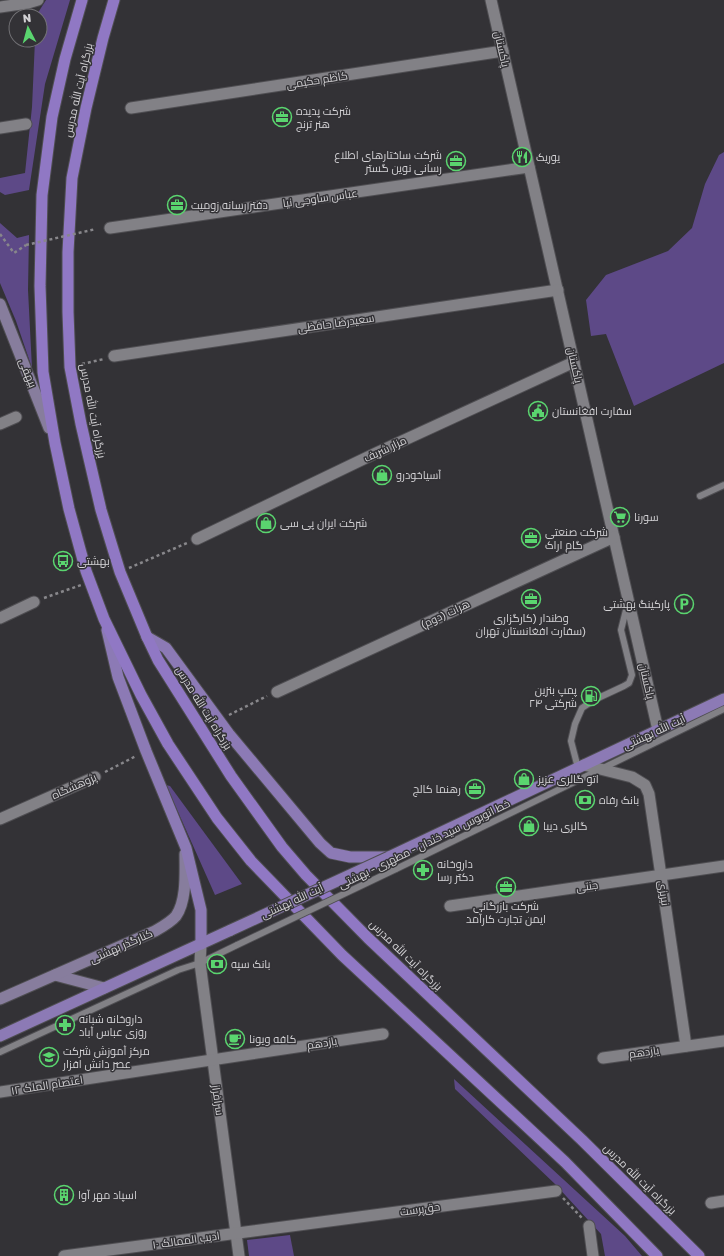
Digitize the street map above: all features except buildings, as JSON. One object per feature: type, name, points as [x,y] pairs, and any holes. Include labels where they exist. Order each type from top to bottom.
[{"type":"highway","name":"بزرگراه آیت الله مدرس","points":[[82,0],[52,117],[42,195],[40,286],[43,372],[55,443],[69,509],[90,582],[104,619],[141,695],[168,744],[217,818],[251,861],[342,955],[565,1162],[657,1256]]},
{"type":"highway","name":"بزرگراه آیت الله مدرس","points":[[114,0],[86,108],[72,178],[69,211],[68,252],[70,366],[81,424],[101,510],[120,572],[147,637],[158,660],[230,776],[282,847],[306,875],[368,938],[582,1140],[699,1256]]},
{"type":"main road","name":"بیهقی","points":[[0,304],[42,406],[55,443]]},
{"type":"main road","points":[[104,619],[118,677],[146,751],[186,848],[201,910],[202,944]]},
{"type":"main road","points":[[147,637],[166,648],[218,720],[320,843],[331,853],[350,857],[389,857]]},
{"type":"main road","name":"آیت الله بهشتی","points":[[0,1036],[389,857],[724,699]]},
{"type":"main road","name":"کنارگذر بهشتی","points":[[0,999],[155,931],[174,918],[183,893],[186,848]]},
{"type":"main road","points":[[55,975],[104,988]]},
{"type":"street","points":[[0,7],[38,0]]},
{"type":"street","name":"پاکستان","points":[[491,0],[658,730]]},
{"type":"street","name":"کاظم حکیمی","points":[[131,108],[503,51]]},
{"type":"street","points":[[0,128],[26,124]]},
{"type":"street","name":"عباس ساوجی نیا","points":[[110,228],[529,167]]},
{"type":"street","name":"سعیدرضا حافظی","points":[[114,356],[558,290]]},
{"type":"street","name":"مزار شریف","points":[[197,539],[374,454],[574,362]]},
{"type":"street","points":[[0,424],[16,417]]},
{"type":"street","name":"هرات (دوم)","points":[[277,692],[614,537]]},
{"type":"street","points":[[0,618],[34,602]]},
{"type":"street","points":[[581,766],[603,769]]},
{"type":"street","name":"نیریزی","points":[[603,769],[639,780],[647,789],[649,794],[686,1046]]},
{"type":"street","name":"پژوهشگاه","points":[[0,819],[95,777]]},
{"type":"street","name":"جنتی","points":[[450,906],[724,866]]},
{"type":"street","name":"سرافراز","points":[[202,944],[200,963],[240,1256]]},
{"type":"street","name":"یازدهم","points":[[213,1060],[383,1034]]},
{"type":"street","name":"یازدهم","points":[[603,1058],[724,1041]]},
{"type":"street","name":"اعتصام الملک ۱۲","points":[[0,1092],[213,1060]]},
{"type":"street","name":"حق‌پرست","points":[[236,1233],[556,1191]]},
{"type":"street","points":[[711,1203],[724,1201]]},
{"type":"street","points":[[589,1226],[593,1256]]},
{"type":"street","name":"ادیب الممالک ۱۰","points":[[64,1256],[236,1233]]},
{"type":"lane","points":[[700,496],[724,485]]},
{"type":"lane","points":[[581,766],[571,741],[575,724],[582,708],[594,700],[629,683],[632,675],[621,630],[628,600]]},
{"type":"lane","name":"خط اتوبوس سید خندان - مطهری - بهشتی","points":[[0,1052],[178,970],[200,963],[603,769],[724,709]]},
{"type":"path","points":[[0,234],[14,252],[26,245],[96,229]]},
{"type":"path","points":[[70,366],[114,356]]},
{"type":"path","points":[[120,572],[197,539]]},
{"type":"path","points":[[34,602],[90,582]]},
{"type":"path","points":[[218,720],[277,692]]},
{"type":"path","name":"پژوهشگاه","points":[[95,777],[146,751]]},
{"type":"path","points":[[556,1191],[589,1226]]},
{"type":"shaded area","points":[[46,0],[70,0],[45,84],[29,190],[5,195],[0,192],[0,178],[25,173],[32,107],[35,48],[48,48],[48,8],[41,8]]},
{"type":"shaded area","points":[[724,152],[724,363],[634,406],[606,334],[591,336],[586,300],[606,275],[668,251],[692,228],[705,184],[719,155]]},
{"type":"shaded area","points":[[0,223],[17,238],[29,235],[28,290],[32,368],[16,321],[0,283]]},
{"type":"shaded area","points":[[166,785],[170,786],[242,884],[215,895]]},
{"type":"shaded area","points":[[454,1079],[625,1236],[642,1256],[605,1256],[601,1234],[555,1184],[455,1089]]},
{"type":"shaded area","points":[[290,1235],[294,1256],[249,1256],[247,1240]]},
{"type":"place","name":"شرکت پدیده هنر ترنج","points":[[282,117]]},
{"type":"place","name":"یوریک","points":[[522,157]]},
{"type":"place","name":"شرکت ساختارهای اطلاع رسانی نوین گستر","points":[[456,161]]},
{"type":"place","name":"دفتر رسانه زومیت","points":[[177,205]]},
{"type":"place","name":"سفارت افغانستان","points":[[538,411]]},
{"type":"place","name":"آسیاخودرو","points":[[382,475]]},
{"type":"place","name":"سورنا","points":[[620,517]]},
{"type":"place","name":"شرکت ایران پی سی","points":[[266,523]]},
{"type":"place","name":"شرکت صنعتی گام اراک","points":[[531,538]]},
{"type":"place","name":"بهشتی","points":[[63,561]]},
{"type":"place","name":"وطندار (کارگزاری سفارت افغانستان تهران)","points":[[531,599]]},
{"type":"place","name":"پارکینگ بهشتی","points":[[684,604]]},
{"type":"place","name":"پمپ بنزین شرکتی ۲۴","points":[[591,696]]},
{"type":"place","name":"اتو گالری عزیز","points":[[524,779]]},
{"type":"place","name":"رهنما کالج","points":[[475,789]]},
{"type":"place","name":"بانک رفاه","points":[[585,800]]},
{"type":"place","name":"گالری دیبا","points":[[529,826]]},
{"type":"place","name":"داروخانه دکتر رسا","points":[[423,870]]},
{"type":"place","name":"شرکت بازرگانی ایمن تجارت کارآمد","points":[[506,887]]},
{"type":"place","name":"بانک سپه","points":[[217,964]]},
{"type":"place","name":"داروخانه شبانه روزی عباس آباد","points":[[65,1025]]},
{"type":"place","name":"کافه ویونا","points":[[235,1039]]},
{"type":"place","name":"مرکز آموزش شرکت عصر دانش افزار","points":[[49,1057]]},
{"type":"place","name":"اسپاد مهر آوا","points":[[64,1195]]}]
